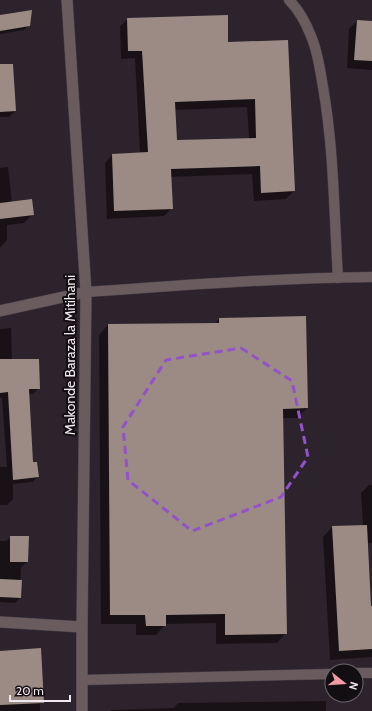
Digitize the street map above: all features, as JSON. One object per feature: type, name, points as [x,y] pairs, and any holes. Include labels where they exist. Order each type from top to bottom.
[{"type":"street","name":"Makonde Baraza la Mitihani","points":[[67,0],[86,292],[82,711]]},
{"type":"street","points":[[0,311],[86,292]]},
{"type":"street","points":[[0,622],[82,627]]},
{"type":"lane","points":[[289,0],[302,18],[311,36],[318,56],[326,107],[331,156],[338,278]]},
{"type":"lane","points":[[86,292],[219,283],[372,277]]},
{"type":"lane","points":[[82,680],[324,674]]},
{"type":"highlighted area","points":[[241,348],[292,381],[308,457],[281,497],[192,531],[128,480],[123,427],[166,360]]},
{"type":"building","points":[[32,10],[30,26],[0,31],[0,15]]},
{"type":"building","points":[[228,15],[228,42],[288,40],[295,191],[261,193],[260,166],[171,169],[173,209],[114,211],[112,154],[148,152],[142,51],[128,51],[127,18]],"holes":[[[255,99],[256,138],[177,140],[175,102]]]},
{"type":"building","points":[[357,20],[372,21],[372,61],[354,60]]},
{"type":"building","points":[[0,64],[13,64],[16,111],[0,112]]},
{"type":"building","points":[[32,199],[34,215],[0,219],[0,203]]},
{"type":"building","points":[[306,316],[308,408],[283,409],[287,634],[225,635],[225,614],[166,615],[166,626],[146,626],[145,615],[110,615],[108,324],[219,323],[219,318]]},
{"type":"building","points":[[0,359],[39,359],[40,389],[29,389],[33,462],[37,462],[39,477],[13,480],[8,392],[0,393]]},
{"type":"building","points":[[367,525],[372,606],[372,649],[339,651],[332,526]]},
{"type":"building","points":[[10,536],[29,536],[28,562],[10,562]]},
{"type":"building","points":[[0,579],[22,580],[21,598],[0,597]]},
{"type":"building","points":[[41,648],[44,703],[0,705],[0,651]]}]
